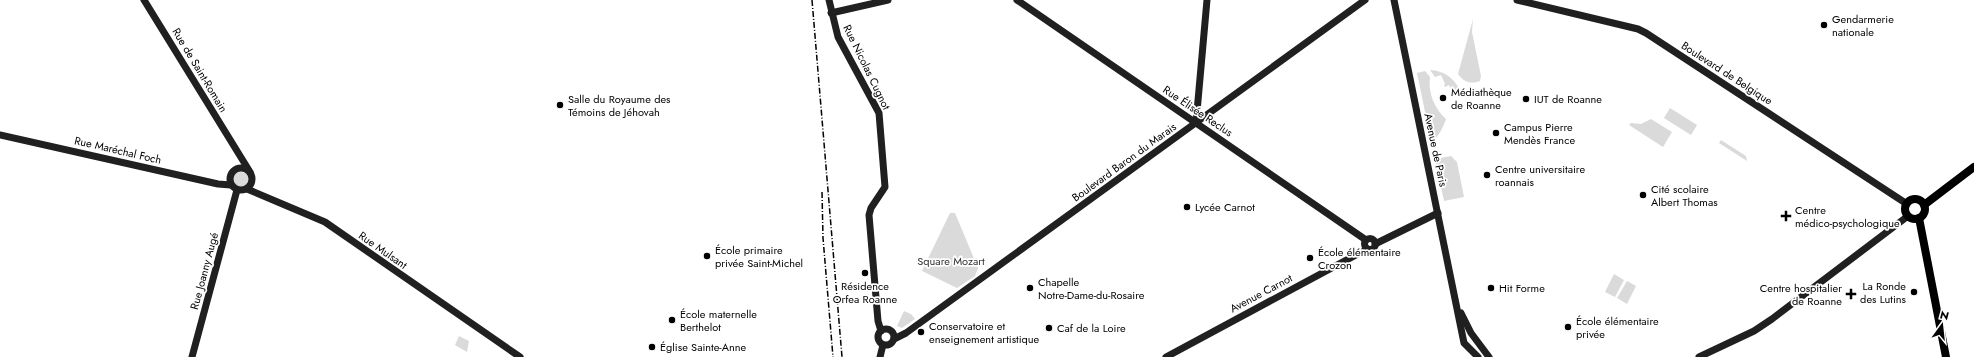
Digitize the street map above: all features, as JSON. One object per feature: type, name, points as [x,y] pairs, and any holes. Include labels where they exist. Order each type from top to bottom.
[{"type":"main road","name":"Rue de Saint-Romain","points":[[144,0],[250,172]]},
{"type":"main road","name":"Rue Nicolas Cugnot","points":[[829,0],[838,37],[879,113],[885,185],[869,215],[878,321],[881,331]]},
{"type":"main road","points":[[831,13],[888,0]]},
{"type":"main road","name":"Rue Élisée Reclus","points":[[1017,0],[1366,240]]},
{"type":"main road","points":[[1196,123],[1207,0]]},
{"type":"main road","name":"Boulevard Baron du Marais","points":[[894,339],[906,334],[1365,0]]},
{"type":"main road","name":"Avenue de Paris","points":[[1394,0],[1457,304]]},
{"type":"main road","name":"Boulevard de Belgique","points":[[1517,0],[1638,29],[1646,33],[1907,204]]},
{"type":"main road","name":"Rue Maréchal Foch","points":[[0,135],[218,184],[231,185]]},
{"type":"main road","name":"Rue de Saint-Romain","points":[[237,152],[240,161],[238,168]]},
{"type":"main road","points":[[1924,204],[1974,166]]},
{"type":"main road","points":[[238,168],[243,168],[250,172],[252,182],[247,189],[237,190],[231,185],[229,180],[230,174],[238,168]]},
{"type":"main road","name":"Rue Mulsant","points":[[247,189],[325,222],[499,344],[520,357]]},
{"type":"main road","name":"Rue Joanny Augé","points":[[192,357],[237,190]]},
{"type":"main road","points":[[1916,200],[1924,204],[1924,212],[1919,218],[1913,219],[1908,216],[1906,209],[1907,204],[1916,200]]},
{"type":"main road","points":[[1375,244],[1372,239],[1366,240],[1364,245],[1367,249],[1373,249],[1375,244],[1438,213]]},
{"type":"main road","points":[[1699,357],[1754,331],[1772,319],[1908,216]]},
{"type":"main road","points":[[1919,218],[1946,357]]},
{"type":"main road","name":"Avenue Carnot","points":[[1166,357],[1367,249]]},
{"type":"main road","points":[[1457,304],[1472,334],[1489,357]]},
{"type":"main road","points":[[1457,304],[1464,343],[1478,357]]},
{"type":"main road","points":[[887,329],[891,330],[894,339],[890,344],[884,345],[878,339],[881,331],[887,329]]},
{"type":"main road","name":"Rue Mulsant","points":[[499,344],[510,357]]},
{"type":"main road","points":[[880,357],[884,345]]},
{"type":"green space","points":[[1473,19],[1472,32],[1481,76],[1480,81],[1473,83],[1462,79],[1458,74]]},
{"type":"green space","points":[[1430,70],[1444,73],[1451,78],[1460,90],[1455,96],[1449,85],[1445,87],[1441,75],[1435,77]]},
{"type":"green space","points":[[1425,71],[1430,77],[1430,89],[1435,105],[1446,119],[1443,127],[1435,139],[1430,136],[1417,73]]},
{"type":"green space","points":[[1670,108],[1697,125],[1691,135],[1664,118]]},
{"type":"green space","points":[[1651,119],[1672,132],[1663,147],[1629,125],[1631,123],[1641,124]]},
{"type":"green space","points":[[1721,140],[1746,156],[1747,161],[1719,143]]},
{"type":"green space","points":[[1451,156],[1457,162],[1464,197],[1444,201],[1435,159]]},
{"type":"green space","points":[[241,172],[248,177],[249,180],[244,187],[241,188],[234,183],[233,180],[238,173]]},
{"type":"green space","name":"Square Mozart","points":[[950,213],[955,213],[978,268],[975,276],[957,288],[922,271]]},
{"type":"green space","points":[[1614,274],[1624,280],[1615,297],[1605,292]]},
{"type":"green space","points":[[1627,281],[1636,286],[1627,304],[1617,298]]},
{"type":"green space","points":[[904,311],[911,314],[915,319],[902,328],[897,326]]},
{"type":"green space","points":[[459,336],[469,341],[467,352],[455,345]]},
{"type":"railway","points":[[812,0],[842,357]]},
{"type":"railway","points":[[822,192],[823,238],[833,357]]},
{"type":"place","name":"Gendarmerie nationale","points":[[1824,25]]},
{"type":"place","name":"Médiathèque de Roanne","points":[[1443,98]]},
{"type":"place","name":"IUT de Roanne","points":[[1526,99]]},
{"type":"place","name":"Salle du Royaume des Témoins de Jéhovah","points":[[560,105]]},
{"type":"place","name":"Campus Pierre Mendès France","points":[[1496,133]]},
{"type":"place","name":"Centre universitaire roannais","points":[[1487,175]]},
{"type":"place","name":"Cité scolaire Albert Thomas","points":[[1643,195]]},
{"type":"place","name":"Lycée Carnot","points":[[1187,207]]},
{"type":"place","name":"Centre médico-psychologique","points":[[1786,216]]},
{"type":"place","name":"École primaire privée Saint-Michel","points":[[707,256]]},
{"type":"place","name":"École élémentaire Crozon","points":[[1310,258]]},
{"type":"place","name":"Résidence Orfea Roanne","points":[[865,273]]},
{"type":"place","name":"Chapelle Notre-Dame-du-Rosaire","points":[[1030,288]]},
{"type":"place","name":"Hit Forme","points":[[1491,288]]},
{"type":"place","name":"La Ronde des Lutins","points":[[1914,292]]},
{"type":"place","name":"Centre hospitalier de Roanne","points":[[1851,294]]},
{"type":"place","name":"École maternelle Berthelot","points":[[672,320]]},
{"type":"place","name":"École élémentaire privée","points":[[1568,327]]},
{"type":"place","name":"Caf de la Loire","points":[[1049,328]]},
{"type":"place","name":"Conservatoire et enseignement artistique","points":[[921,332]]},
{"type":"place","name":"Église Sainte-Anne","points":[[652,347]]}]
